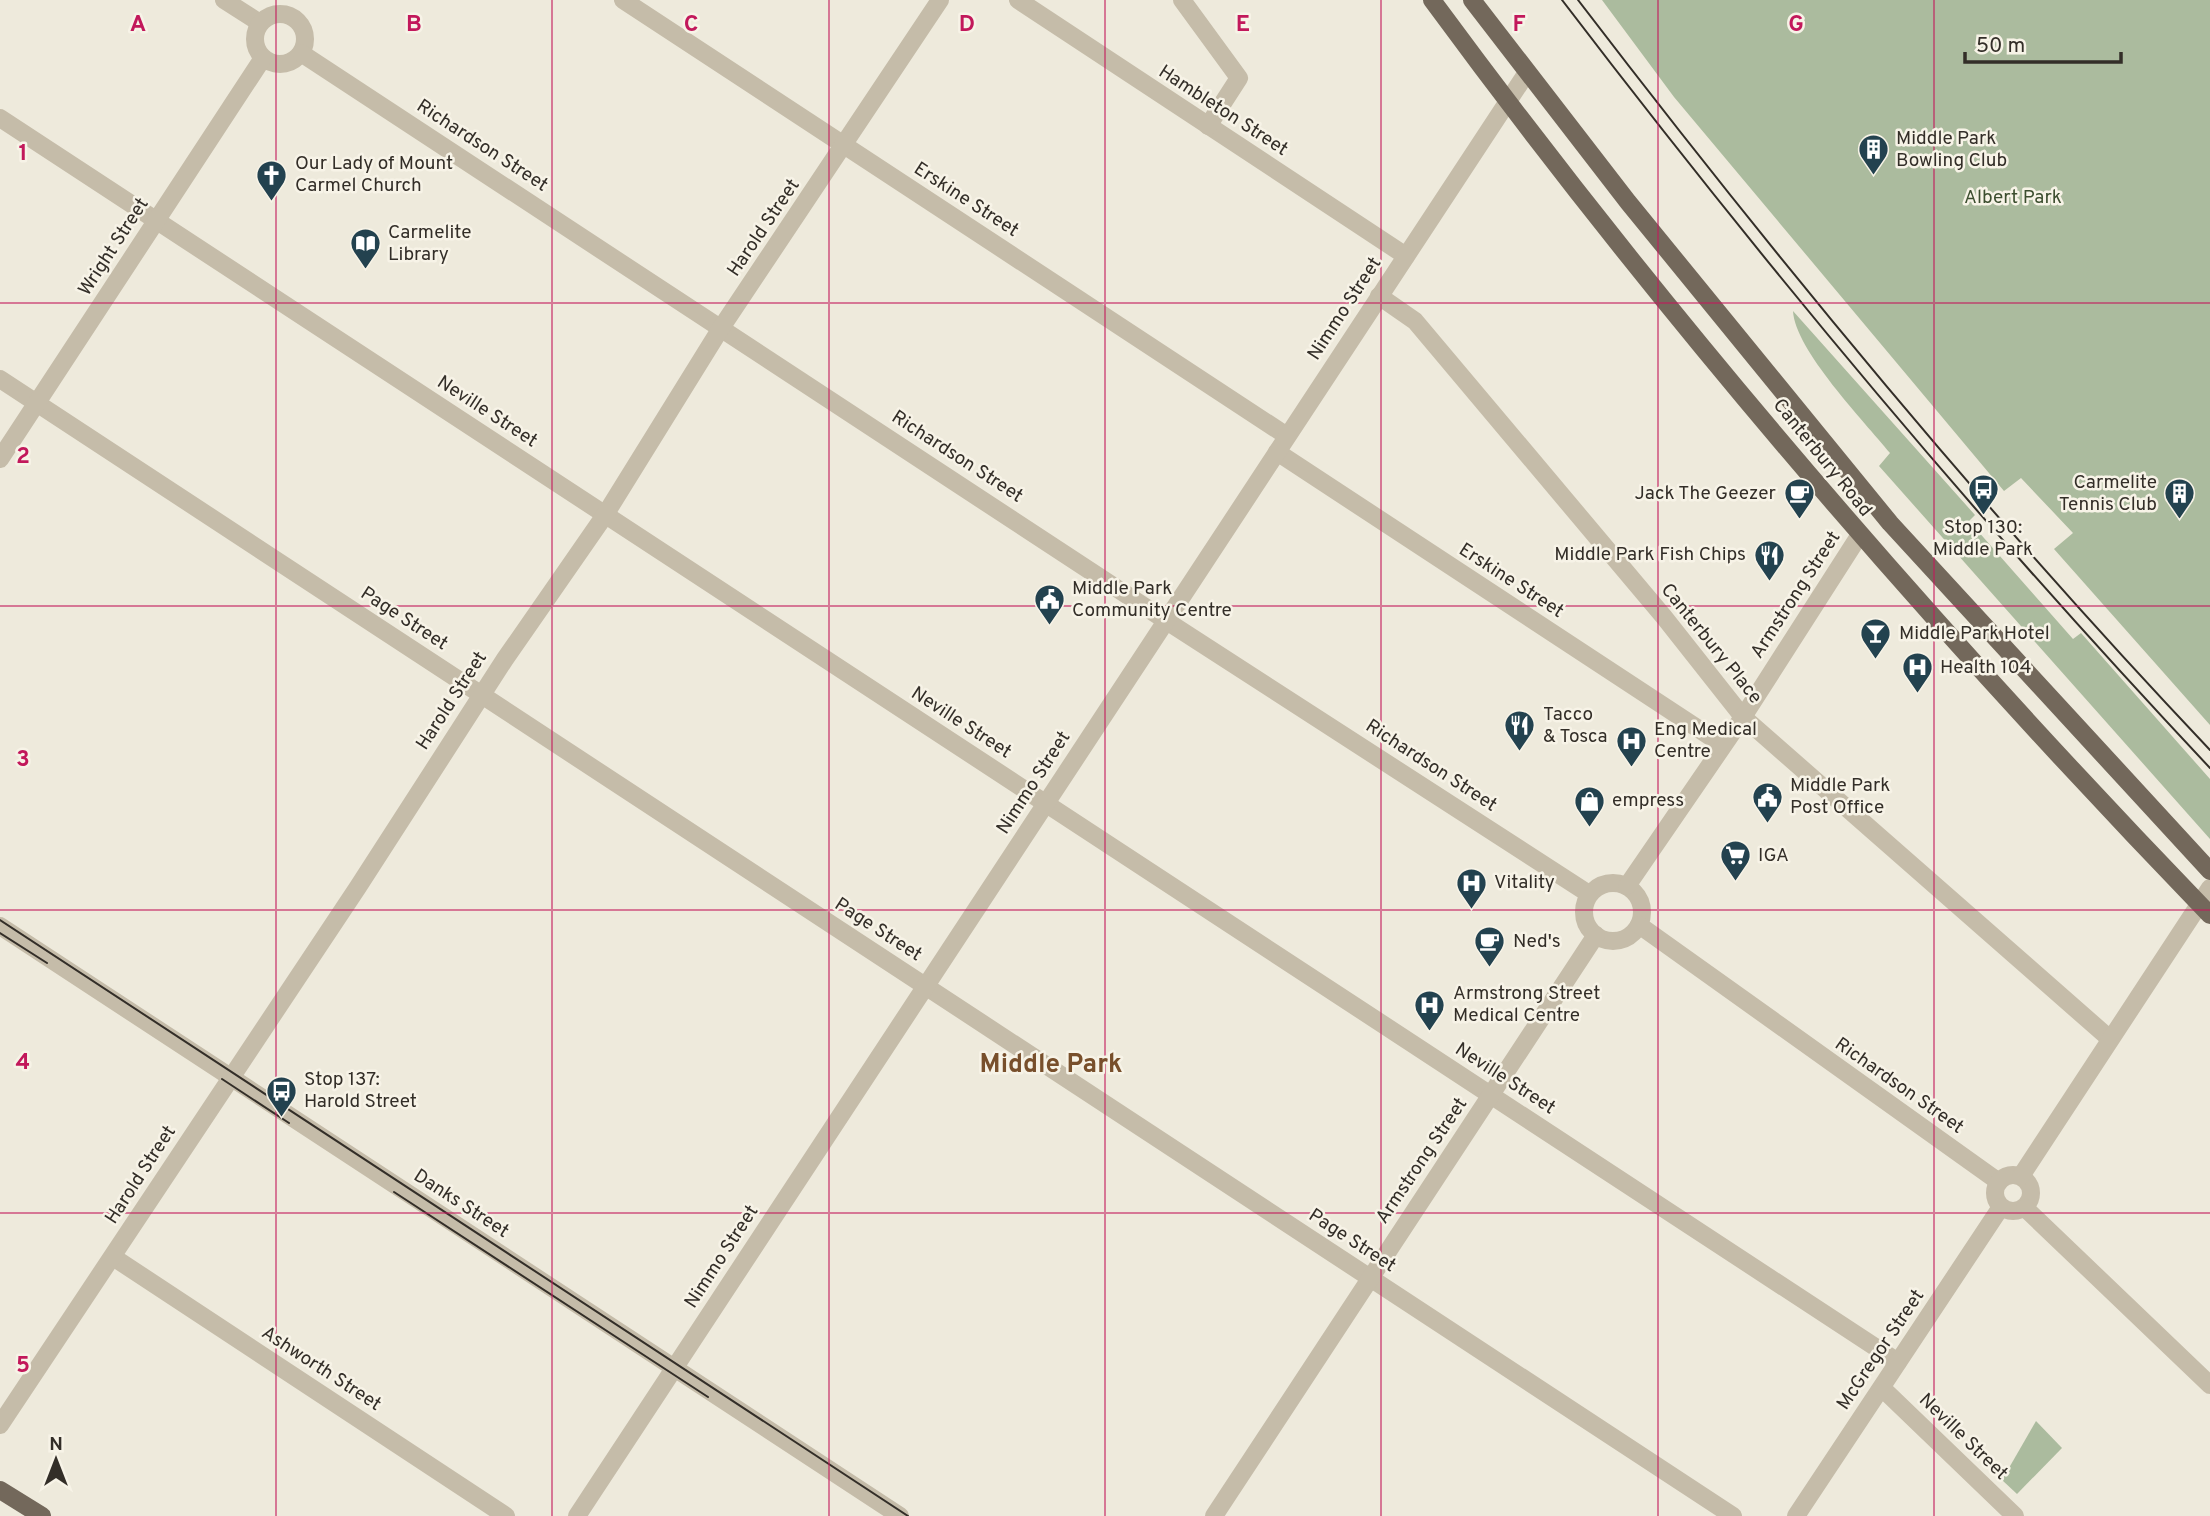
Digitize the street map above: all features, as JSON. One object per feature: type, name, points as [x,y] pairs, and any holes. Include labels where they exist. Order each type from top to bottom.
[{"type":"main road","name":"Canterbury Road","points":[[1432,0],[1508,102],[1859,536],[2043,740],[2205,910]]},
{"type":"main road","name":"Canterbury Road","points":[[1472,0],[1526,74],[1897,531],[2210,871]]},
{"type":"main road","points":[[0,1490],[43,1516]]},
{"type":"street","points":[[224,0],[260,23]]},
{"type":"street","points":[[292,16],[302,0]]},
{"type":"street","name":"Erskine Street","points":[[623,0],[1287,436]]},
{"type":"street","name":"Harold Street","points":[[0,1425],[482,695],[605,514],[721,328],[940,0]]},
{"type":"street","name":"Hambleton Street","points":[[1018,0],[1406,256]]},
{"type":"street","points":[[1182,0],[1239,78],[1208,126]]},
{"type":"street","points":[[271,15],[292,16],[305,34],[301,53],[286,63],[278,64],[263,58],[254,41],[260,23],[271,15]]},
{"type":"street","name":"Richardson Street","points":[[301,53],[1165,621],[1589,894]]},
{"type":"street","name":"Wright Street","points":[[0,459],[263,58]]},
{"type":"street","name":"Nimmo Street","points":[[577,1516],[1526,74]]},
{"type":"street","name":"Neville Street","points":[[0,118],[1898,1362]]},
{"type":"street","name":"Canterbury Place","points":[[1378,296],[1415,321],[1664,617],[1743,717],[2110,1039]]},
{"type":"street","name":"Page Street","points":[[0,379],[1733,1516]]},
{"type":"street","name":"Erskine Street","points":[[1276,452],[1723,745]]},
{"type":"street","name":"Armstrong Street","points":[[1627,886],[1743,717],[1859,536]]},
{"type":"street","points":[[1603,884],[1627,886],[1634,891],[1641,907],[1639,925],[1625,938],[1615,941],[1596,935],[1585,920],[1585,902],[1589,894],[1603,884]]},
{"type":"street","points":[[2021,1176],[2110,1039],[2205,910],[2210,888]]},
{"type":"street","name":"Richardson Street","points":[[1639,925],[1999,1182]]},
{"type":"street","name":"Danks Street","points":[[0,926],[900,1516]]},
{"type":"street","name":"Armstrong Street","points":[[1214,1516],[1596,935]]},
{"type":"street","points":[[2008,1175],[2021,1176],[2032,1190],[2031,1200],[2025,1208],[2014,1212],[2001,1207],[1995,1194],[1999,1182],[2008,1175]]},
{"type":"street","name":"McGregor Street","points":[[1796,1516],[2001,1207]]},
{"type":"street","points":[[2025,1208],[2210,1385]]},
{"type":"street","name":"Ashworth Street","points":[[113,1257],[506,1516]]},
{"type":"street","name":"Neville Street","points":[[1882,1388],[2015,1516]]},
{"type":"green space","name":"Albert Park","points":[[1602,0],[2210,0],[2210,725],[2054,549],[2073,533],[2021,478],[2004,491],[1674,97]]},
{"type":"green space","points":[[1793,311],[1975,515],[1969,521],[2073,639],[2081,633],[2210,779],[2210,839],[1879,466],[1890,453],[1818,365],[1805,345]]},
{"type":"green space","points":[[2036,1421],[2062,1448],[2017,1494],[2002,1480]]},
{"type":"tram line","points":[[1562,0],[1717,198],[1876,392],[2040,582],[2210,768]]},
{"type":"tram line","points":[[1578,0],[1806,289],[1963,477],[2210,750]]},
{"type":"tram line","points":[[0,920],[908,1516]]},
{"type":"tram line","points":[[0,933],[47,963]]},
{"type":"tram line","points":[[222,1079],[289,1123]]},
{"type":"tram line","points":[[394,1192],[708,1397]]},
{"type":"place","name":"Middle Park Bowling Club","points":[[1873,177]]},
{"type":"place","name":"Our Lady of Mount Carmel Church","points":[[272,202]]},
{"type":"place","name":"Carmelite Library","points":[[365,271]]},
{"type":"place","name":"Stop 130: Middle Park","points":[[1983,516]]},
{"type":"place","name":"Jack The Geezer","points":[[1799,521]]},
{"type":"place","name":"Carmelite Tennis Club","points":[[2180,521]]},
{"type":"place","name":"Middle Park Fish Chips","points":[[1769,582]]},
{"type":"place","name":"Middle Park Community Centre","points":[[1049,627]]},
{"type":"place","name":"Middle Park Hotel","points":[[1876,661]]},
{"type":"place","name":"Health 104","points":[[1917,695]]},
{"type":"place","name":"Tacco & Tosca","points":[[1520,753]]},
{"type":"place","name":"Eng Medical Centre","points":[[1631,768]]},
{"type":"place","name":"Middle Park Post Office","points":[[1767,824]]},
{"type":"place","name":"empress","points":[[1589,828]]},
{"type":"place","name":"IGA","points":[[1735,883]]},
{"type":"place","name":"Vitality","points":[[1471,910]]},
{"type":"place","name":"Ned's","points":[[1490,969]]},
{"type":"place","name":"Armstrong Street Medical Centre","points":[[1430,1032]]},
{"type":"place","name":"Stop 137: Harold Street","points":[[281,1118]]},
{"type":"district","name":"Middle Park","points":[[1051,1065]]}]
